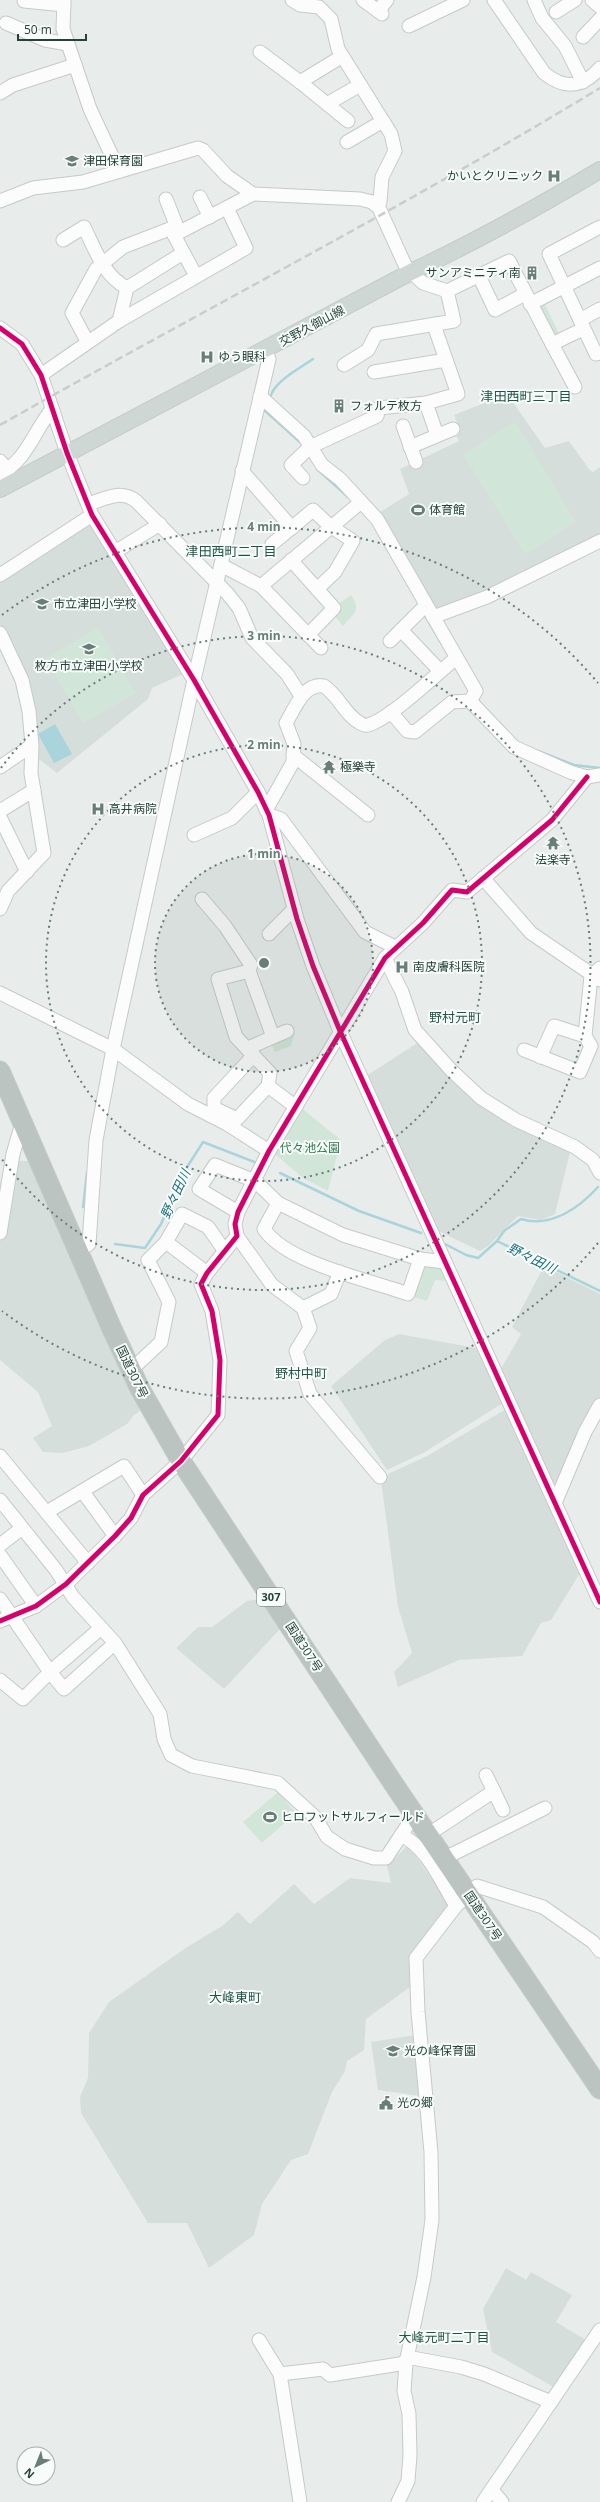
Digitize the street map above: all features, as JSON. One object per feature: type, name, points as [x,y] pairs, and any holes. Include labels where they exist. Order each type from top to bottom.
[{"type":"highway","name":"国道307号","points":[[0,1071],[131,1370],[181,1461],[445,1858],[462,1900],[600,2089]]},
{"type":"main road","name":"交野久御山線","points":[[0,489],[266,350],[411,272],[530,212],[600,170]]},
{"type":"street","points":[[176,233],[253,194],[360,199],[380,202],[382,177],[395,151],[391,134],[341,57],[331,18],[319,7],[300,5],[292,0]]},
{"type":"street","points":[[363,0],[380,12],[386,0]]},
{"type":"street","points":[[409,26],[463,0]]},
{"type":"street","points":[[494,0],[544,73],[561,83],[583,82],[600,68]]},
{"type":"street","points":[[534,0],[542,18],[565,46],[583,82]]},
{"type":"street","points":[[556,12],[575,0]]},
{"type":"street","points":[[592,0],[600,7]]},
{"type":"street","points":[[24,1],[64,3],[63,29],[90,109],[119,171]]},
{"type":"street","points":[[583,37],[600,19]]},
{"type":"street","points":[[6,22],[45,40],[68,44]]},
{"type":"street","points":[[260,52],[348,121]]},
{"type":"street","points":[[300,82],[341,57]]},
{"type":"street","points":[[0,93],[13,84],[75,65]]},
{"type":"street","points":[[327,104],[360,86]]},
{"type":"street","points":[[346,142],[383,121]]},
{"type":"street","points":[[0,201],[33,188],[83,182],[198,148],[203,150],[227,176],[253,194]]},
{"type":"street","points":[[200,197],[210,217]]},
{"type":"street","points":[[166,199],[183,253],[196,276]]},
{"type":"street","points":[[372,202],[382,213],[405,265],[423,283],[447,291],[508,261],[575,387]]},
{"type":"street","points":[[41,375],[87,341],[246,248],[227,208]]},
{"type":"street","points":[[63,240],[84,227],[102,264],[114,281],[127,288]]},
{"type":"street","points":[[600,227],[549,254],[581,325],[596,354],[600,352]]},
{"type":"street","points":[[87,341],[72,313],[96,269],[123,247],[172,228],[176,233]]},
{"type":"street","points":[[120,321],[127,288],[183,253]]},
{"type":"street","points":[[479,276],[495,310],[564,286],[600,268]]},
{"type":"street","points":[[344,365],[368,350],[376,334],[454,321],[447,291]]},
{"type":"street","points":[[552,344],[581,325],[600,309]]},
{"type":"street","points":[[302,478],[292,464],[306,451],[377,416],[379,408],[426,403],[458,394],[436,331],[436,324]]},
{"type":"street","points":[[0,328],[22,344],[41,375],[67,453],[90,510],[194,680],[258,792],[267,813],[294,909],[313,966],[340,1031],[600,1602]]},
{"type":"street","points":[[78,1252],[89,1244],[96,1140],[113,1049],[194,680],[269,359],[266,350]]},
{"type":"street","points":[[374,372],[446,360]]},
{"type":"street","points":[[260,396],[304,436],[306,451],[340,480],[356,506],[377,519],[423,608],[433,617],[450,663]]},
{"type":"street","points":[[426,403],[437,435]]},
{"type":"street","points":[[3,469],[25,453],[43,420],[52,409]]},
{"type":"street","points":[[403,426],[416,462]]},
{"type":"street","points":[[410,447],[453,429]]},
{"type":"street","points":[[242,471],[292,528]]},
{"type":"street","points":[[0,575],[90,510],[120,494],[128,495],[160,524],[227,593],[239,608],[252,638],[287,674],[301,696]]},
{"type":"street","points":[[261,586],[330,526],[356,506]]},
{"type":"street","points":[[272,544],[313,510],[330,526],[353,541],[335,572],[317,589]]},
{"type":"street","points":[[115,552],[160,524]]},
{"type":"street","points":[[433,617],[487,597],[600,541]]},
{"type":"street","points":[[291,560],[334,608],[308,635]]},
{"type":"street","points":[[221,565],[261,586],[321,648]]},
{"type":"street","points":[[390,641],[423,608]]},
{"type":"street","points":[[391,712],[407,731],[415,732],[452,702],[472,698],[476,691],[450,663],[401,630]]},
{"type":"street","points":[[0,634],[22,680],[29,711],[34,790],[44,853],[8,891],[0,909]]},
{"type":"street","points":[[267,813],[293,762],[294,744],[286,723],[301,696],[315,687],[324,686],[337,696],[353,718],[365,725],[391,712],[450,663]]},
{"type":"street","points":[[380,1477],[310,1394],[296,1351],[310,1328],[303,1308],[272,1285],[237,1236],[235,1224],[238,1212],[269,1151],[385,958],[395,947],[423,923],[452,890],[467,892],[552,820],[594,776],[557,767],[514,747],[472,698]]},
{"type":"street","points":[[0,767],[28,748]]},
{"type":"street","points":[[293,755],[368,815]]},
{"type":"street","points":[[0,810],[34,790]]},
{"type":"street","points":[[194,835],[232,818],[258,792]]},
{"type":"street","points":[[267,813],[281,819],[365,932],[395,947]]},
{"type":"street","points":[[0,817],[27,872]]},
{"type":"street","points":[[483,878],[531,933],[597,975],[585,1036]]},
{"type":"street","points":[[202,899],[225,926],[251,965],[249,972],[273,1037]]},
{"type":"street","points":[[269,934],[294,909]]},
{"type":"street","points":[[385,958],[402,992],[415,1030],[452,1071],[481,1098],[516,1120],[577,1148],[592,1160],[600,1173]]},
{"type":"street","points":[[249,972],[218,979],[236,1037],[251,1051],[270,1074],[268,1086],[238,1119],[214,1108],[214,1098],[251,1051],[273,1037],[287,1031]]},
{"type":"street","points":[[0,993],[113,1049],[188,1104],[227,1124],[269,1151]]},
{"type":"street","points":[[524,1050],[540,1057],[580,1072],[591,1046],[585,1036],[554,1026],[540,1057]]},
{"type":"street","points":[[268,1086],[296,1107]]},
{"type":"street","points":[[0,1233],[13,1154],[22,1123]]},
{"type":"street","points":[[238,1212],[199,1189],[214,1165],[255,1181],[278,1203],[343,1235],[420,1259],[445,1262]]},
{"type":"street","points":[[278,1203],[264,1229],[269,1238],[306,1260],[408,1294],[420,1259]]},
{"type":"street","points":[[131,1370],[161,1342],[169,1302],[148,1260],[166,1242],[182,1214],[208,1227],[224,1250]]},
{"type":"street","points":[[6,1618],[36,1606],[66,1584],[88,1563],[131,1518],[143,1495],[181,1461],[218,1415],[220,1360],[212,1312],[201,1284],[207,1272],[237,1236]]},
{"type":"street","points":[[166,1242],[207,1272]]},
{"type":"street","points":[[303,1308],[331,1294],[340,1272]]},
{"type":"street","points":[[555,1503],[585,1432],[600,1405]]},
{"type":"street","points":[[0,1456],[88,1563]]},
{"type":"street","points":[[47,1512],[83,1492],[124,1466],[143,1495]]},
{"type":"street","points":[[83,1492],[115,1536]]},
{"type":"street","points":[[0,1500],[66,1584],[73,1597],[115,1643],[160,1714],[164,1739],[171,1755],[192,1766],[278,1783],[315,1817],[328,1838],[345,1849],[360,1854],[386,1858],[415,1814]]},
{"type":"street","points":[[0,1545],[22,1528]]},
{"type":"street","points":[[0,1555],[36,1606]]},
{"type":"street","points":[[0,1599],[6,1618],[64,1689],[115,1643]]},
{"type":"street","points":[[0,1680],[23,1699],[50,1672],[101,1628]]},
{"type":"street","points":[[486,1775],[503,1810]]},
{"type":"street","points":[[429,1834],[494,1791]]},
{"type":"street","points":[[445,1858],[545,1808]]},
{"type":"street","points":[[401,1835],[408,1838],[426,1857],[462,1900]]},
{"type":"street","points":[[398,2502],[408,2481],[410,2455],[409,2414],[404,2391],[407,2360],[424,2277],[432,2220],[431,2152],[418,2012],[416,1958],[462,1900],[477,1886],[543,1907],[593,1942],[600,1951]]},
{"type":"street","points":[[483,2502],[493,2491],[600,2330]]},
{"type":"street","points":[[259,2340],[280,2374],[300,2502]]},
{"type":"street","points":[[280,2374],[323,2369],[330,2375],[407,2360],[461,2367],[484,2374],[551,2402]]},
{"type":"street","points":[[493,2491],[502,2502]]},
{"type":"shaded area","points":[[510,398],[545,448],[569,441],[589,469],[593,472],[600,467],[600,541],[433,617],[374,516],[409,494],[400,469],[459,441],[453,429],[459,426],[454,415],[484,403]]},
{"type":"shaded area","name":"枚方市立津田小学校","points":[[88,520],[183,674],[152,688],[148,699],[57,773],[35,756],[25,680],[0,624],[0,579]]},
{"type":"shaded area","points":[[419,1042],[472,1095],[571,1148],[555,1214],[541,1220],[518,1216],[488,1246],[480,1251],[438,1231],[366,1076]]},
{"type":"shaded area","points":[[15,1161],[29,1161],[140,1411],[134,1415],[127,1424],[89,1446],[63,1453],[43,1452],[33,1438],[52,1426],[38,1392],[0,1360],[0,1240],[5,1228]]},
{"type":"shaded area","points":[[544,1266],[600,1294],[600,1397],[561,1472],[560,1480],[552,1484],[499,1372],[521,1334],[512,1327]]},
{"type":"shaded area","points":[[399,1334],[476,1348],[503,1403],[425,1452],[387,1470],[331,1386],[385,1340]]},
{"type":"shaded area","points":[[506,1409],[582,1570],[551,1620],[541,1623],[522,1656],[459,1660],[398,1687],[394,1672],[412,1653],[398,1607],[381,1481],[390,1473],[427,1456]]},
{"type":"shaded area","points":[[259,1599],[281,1628],[224,1689],[176,1648],[198,1627],[212,1627],[247,1601]]},
{"type":"shaded area","points":[[408,1845],[450,1905],[412,1953],[414,1984],[366,2019],[364,2050],[347,2061],[345,2071],[332,2092],[308,2154],[291,2160],[262,2204],[254,2235],[209,2268],[187,2223],[148,2223],[81,2113],[80,2097],[88,2078],[89,2033],[109,2002],[184,1949],[222,1926],[238,1912],[250,1924],[294,1884],[314,1904],[350,1878],[391,1883],[387,1866]]},
{"type":"shaded area","points":[[416,2035],[421,2096],[378,2090],[371,2042]]},
{"type":"shaded area","points":[[506,2268],[526,2280],[531,2272],[572,2295],[556,2322],[586,2340],[557,2389],[492,2352],[483,2309]]},
{"type":"green space","points":[[542,298],[562,340],[552,344],[530,304]]},
{"type":"green space","points":[[515,422],[576,522],[525,554],[463,454]]},
{"type":"green space","points":[[351,595],[356,605],[355,612],[343,626],[334,615],[337,605]]},
{"type":"green space","points":[[98,628],[136,693],[83,723],[46,658]]},
{"type":"green space","points":[[295,1033],[291,1046],[275,1052],[271,1044]]},
{"type":"green space","name":"代々池公園","points":[[300,1107],[341,1140],[328,1191],[303,1178],[275,1154]]},
{"type":"green space","points":[[422,1264],[443,1265],[447,1281],[435,1280],[427,1301],[411,1296]]},
{"type":"green space","name":"ヒロフットサルフィールド","points":[[278,1792],[296,1813],[262,1843],[243,1822]]},
{"type":"water","points":[[55,724],[72,754],[54,763],[38,734]]},
{"type":"waterway","points":[[270,398],[276,386],[294,371],[313,359]]},
{"type":"waterway","points":[[263,409],[301,443]]},
{"type":"waterway","points":[[317,469],[348,497]]},
{"type":"waterway","points":[[424,614],[442,644]]},
{"type":"waterway","points":[[538,751],[574,765],[600,768]]},
{"type":"waterway","name":"野々田川","points":[[115,1244],[145,1248],[161,1224],[182,1175],[203,1142],[257,1163]]},
{"type":"waterway","name":"野々田川","points":[[83,1207],[87,1173]]},
{"type":"waterway","name":"野々田川","points":[[280,1173],[359,1211],[421,1233]]},
{"type":"waterway","points":[[445,1244],[466,1255],[478,1258],[497,1241],[504,1231],[521,1219],[543,1221],[564,1214],[582,1202],[598,1187]]},
{"type":"waterway","name":"野々田川","points":[[497,1241],[600,1291]]},
{"type":"railway","points":[[0,425],[452,175],[600,88]]},
{"type":"cycle path","points":[[0,328],[22,344],[41,375],[67,453],[92,515],[194,680],[258,792],[269,815],[297,919],[313,966],[340,1031],[600,1602]]},
{"type":"cycle path","points":[[0,1621],[36,1606],[66,1584],[115,1536],[131,1518],[143,1495],[181,1461],[218,1415],[220,1360],[212,1311],[201,1284],[207,1273],[237,1236],[235,1224],[238,1212],[269,1151],[385,958],[423,923],[452,890],[467,892],[552,820],[587,777]]},
{"type":"place","name":"津田保育園","points":[[72,161]]},
{"type":"place","name":"かいとクリニック","points":[[554,176]]},
{"type":"place","name":"サンアミニティ南","points":[[532,273]]},
{"type":"place","name":"ゆう眼科","points":[[207,357]]},
{"type":"place","name":"フォルテ枚方","points":[[339,406]]},
{"type":"place","name":"体育館","points":[[418,510]]},
{"type":"place","name":"市立津田小学校","points":[[42,604]]},
{"type":"place","name":"枚方市立津田小学校","points":[[89,649]]},
{"type":"place","name":"極樂寺","points":[[329,767]]},
{"type":"place","name":"高井病院","points":[[98,809]]},
{"type":"place","name":"法楽寺","points":[[553,843]]},
{"type":"place","name":"南皮膚科医院","points":[[402,967]]},
{"type":"place","name":"ヒロフットサルフィールド","points":[[270,1817]]},
{"type":"place","name":"光の峰保育園","points":[[393,2051]]},
{"type":"place","name":"光の郷","points":[[386,2103]]},
{"type":"district","name":"津田西町三丁目","points":[[526,396]]},
{"type":"district","name":"津田西町二丁目","points":[[231,551]]},
{"type":"district","name":"野村元町","points":[[455,1017]]},
{"type":"district","name":"野村中町","points":[[301,1373]]},
{"type":"district","name":"大峰東町","points":[[235,1997]]},
{"type":"district","name":"大峰元町二丁目","points":[[444,2337]]}]
